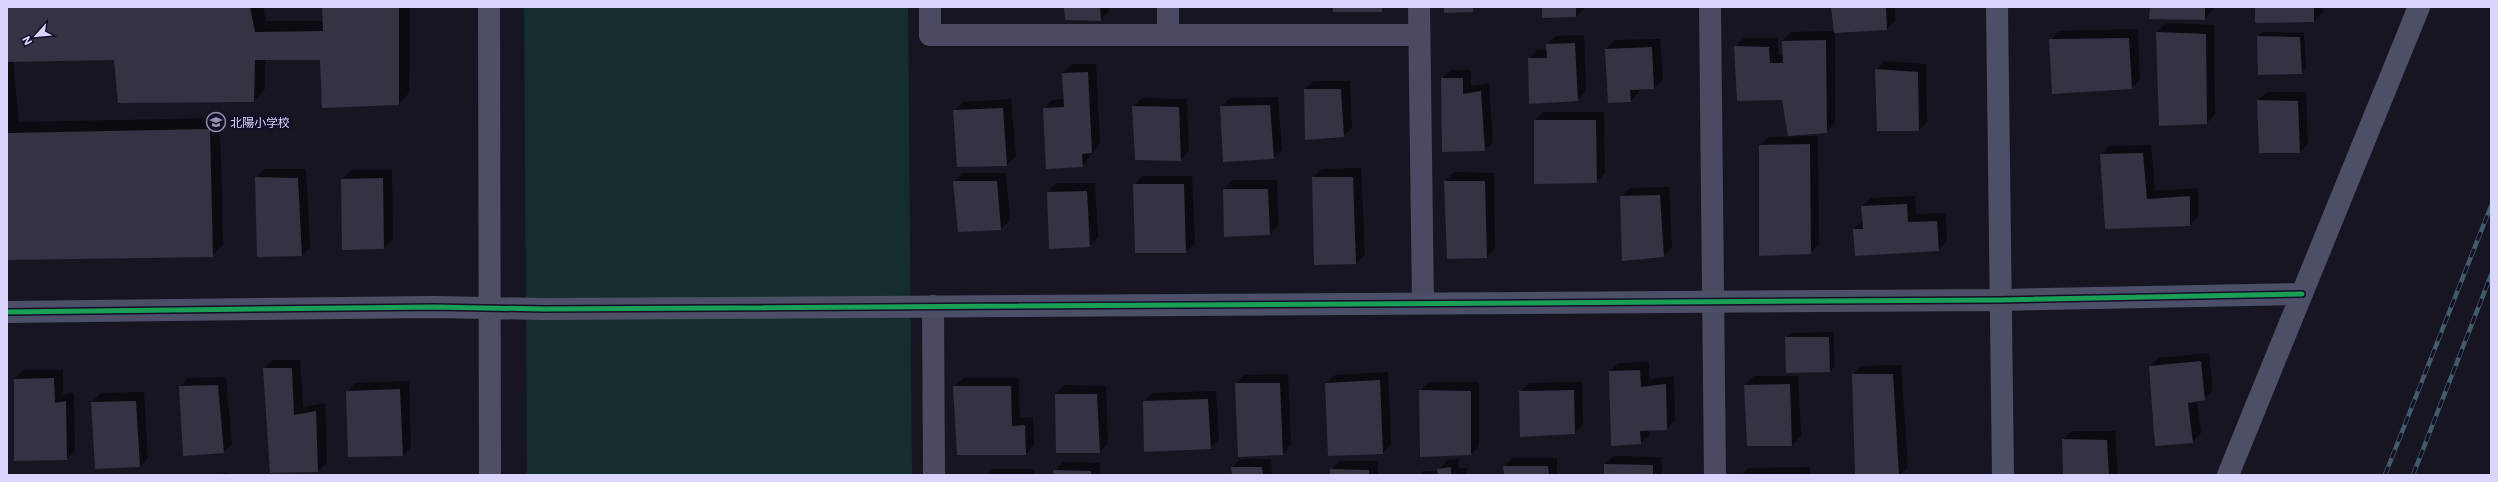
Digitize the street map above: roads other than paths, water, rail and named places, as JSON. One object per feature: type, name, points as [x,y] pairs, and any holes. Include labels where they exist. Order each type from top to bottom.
[{"type":"street","points":[[489,7],[490,475]]},
{"type":"street","points":[[930,7],[930,35],[1419,35]]},
{"type":"street","points":[[1168,7],[1168,35]]},
{"type":"street","points":[[1419,7],[1423,303]]},
{"type":"street","points":[[1710,7],[1711,301],[1715,475]]},
{"type":"street","points":[[1997,7],[2003,475]]},
{"type":"street","points":[[2228,475],[2419,7]]},
{"type":"street","points":[[7,312],[2000,300],[2302,294]]},
{"type":"street","points":[[933,306],[934,475]]},
{"type":"railway","points":[[2385,475],[2491,206]]},
{"type":"railway","points":[[2413,475],[2491,275]]},
{"type":"place","name":"北陽小学校","points":[[216,122]]}]
